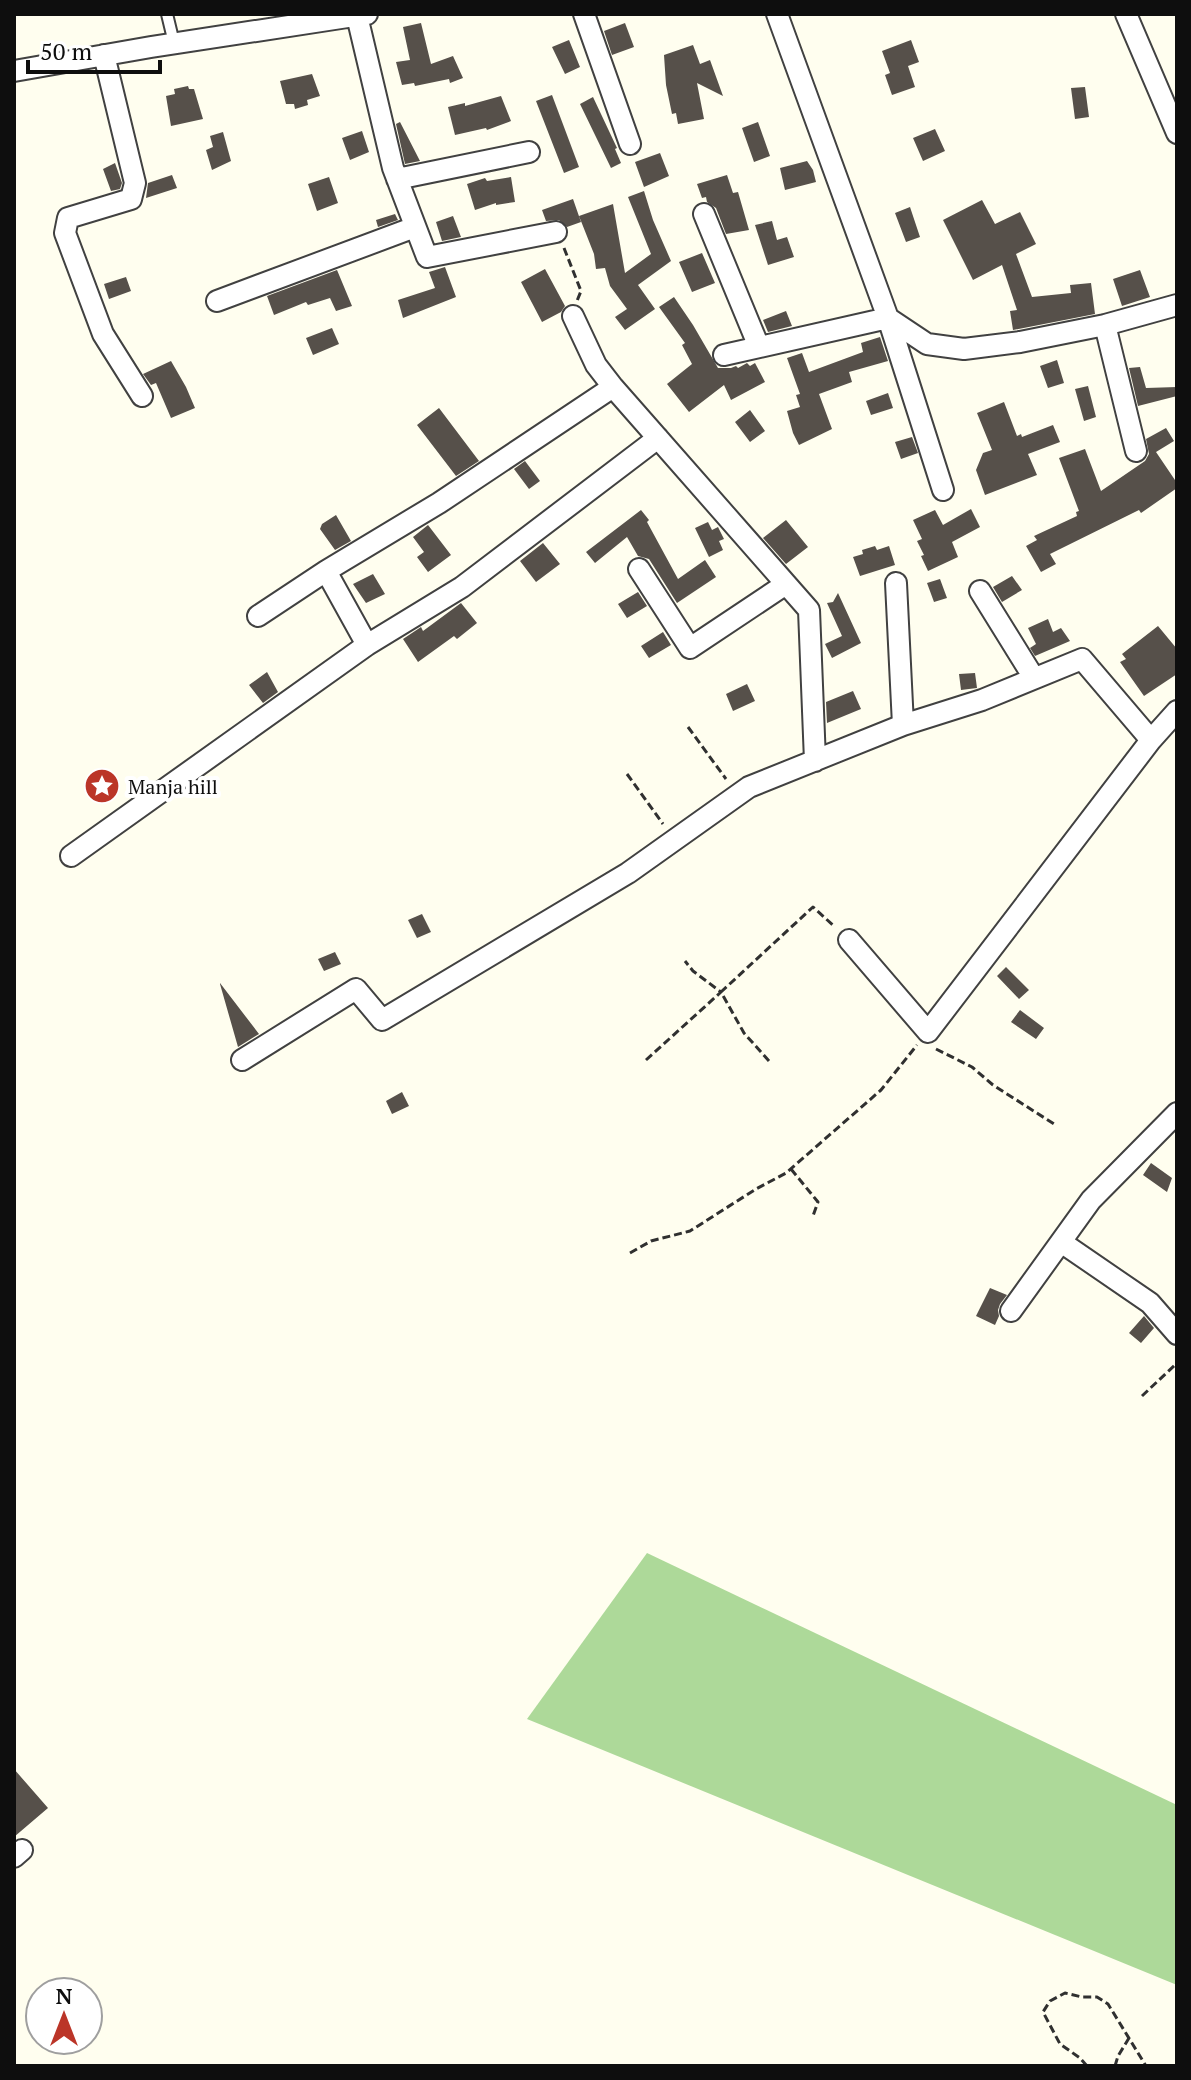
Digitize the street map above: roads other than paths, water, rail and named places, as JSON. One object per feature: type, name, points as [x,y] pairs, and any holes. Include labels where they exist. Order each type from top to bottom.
[{"type":"street","points":[[584,14],[630,144]]},
{"type":"street","points":[[777,14],[888,318],[943,490]]},
{"type":"street","points":[[1126,14],[1177,133]]},
{"type":"street","points":[[14,71],[364,15],[397,179],[427,257],[556,232]]},
{"type":"street","points":[[104,55],[135,183],[131,199],[68,218],[65,233],[103,334],[142,396]]},
{"type":"street","points":[[397,179],[529,152]]},
{"type":"street","points":[[704,214],[759,347]]},
{"type":"street","points":[[217,301],[415,227]]},
{"type":"street","points":[[724,355],[888,318],[927,344],[964,349],[1020,342],[1105,325],[1177,305]]},
{"type":"street","points":[[573,316],[596,365],[613,387],[809,610],[815,761]]},
{"type":"street","points":[[1105,325],[1136,451]]},
{"type":"street","points":[[258,616],[439,503],[613,387]]},
{"type":"street","points":[[71,856],[367,645],[462,587],[658,438]]},
{"type":"street","points":[[639,569],[690,648],[786,584]]},
{"type":"street","points":[[326,571],[367,645]]},
{"type":"street","points":[[896,583],[903,725]]},
{"type":"street","points":[[980,591],[1034,678]]},
{"type":"street","points":[[242,1060],[356,989],[382,1020],[628,873],[749,787],[903,725],[982,700],[1082,659],[1151,740]]},
{"type":"street","points":[[849,940],[928,1032],[1151,740],[1177,711]]},
{"type":"street","points":[[1011,1311],[1091,1200],[1177,1114]]},
{"type":"street","points":[[1061,1242],[1150,1303],[1177,1334]]},
{"type":"lane","points":[[167,14],[174,43]]},
{"type":"place","name":"Manja hill","points":[[102,786]]}]
